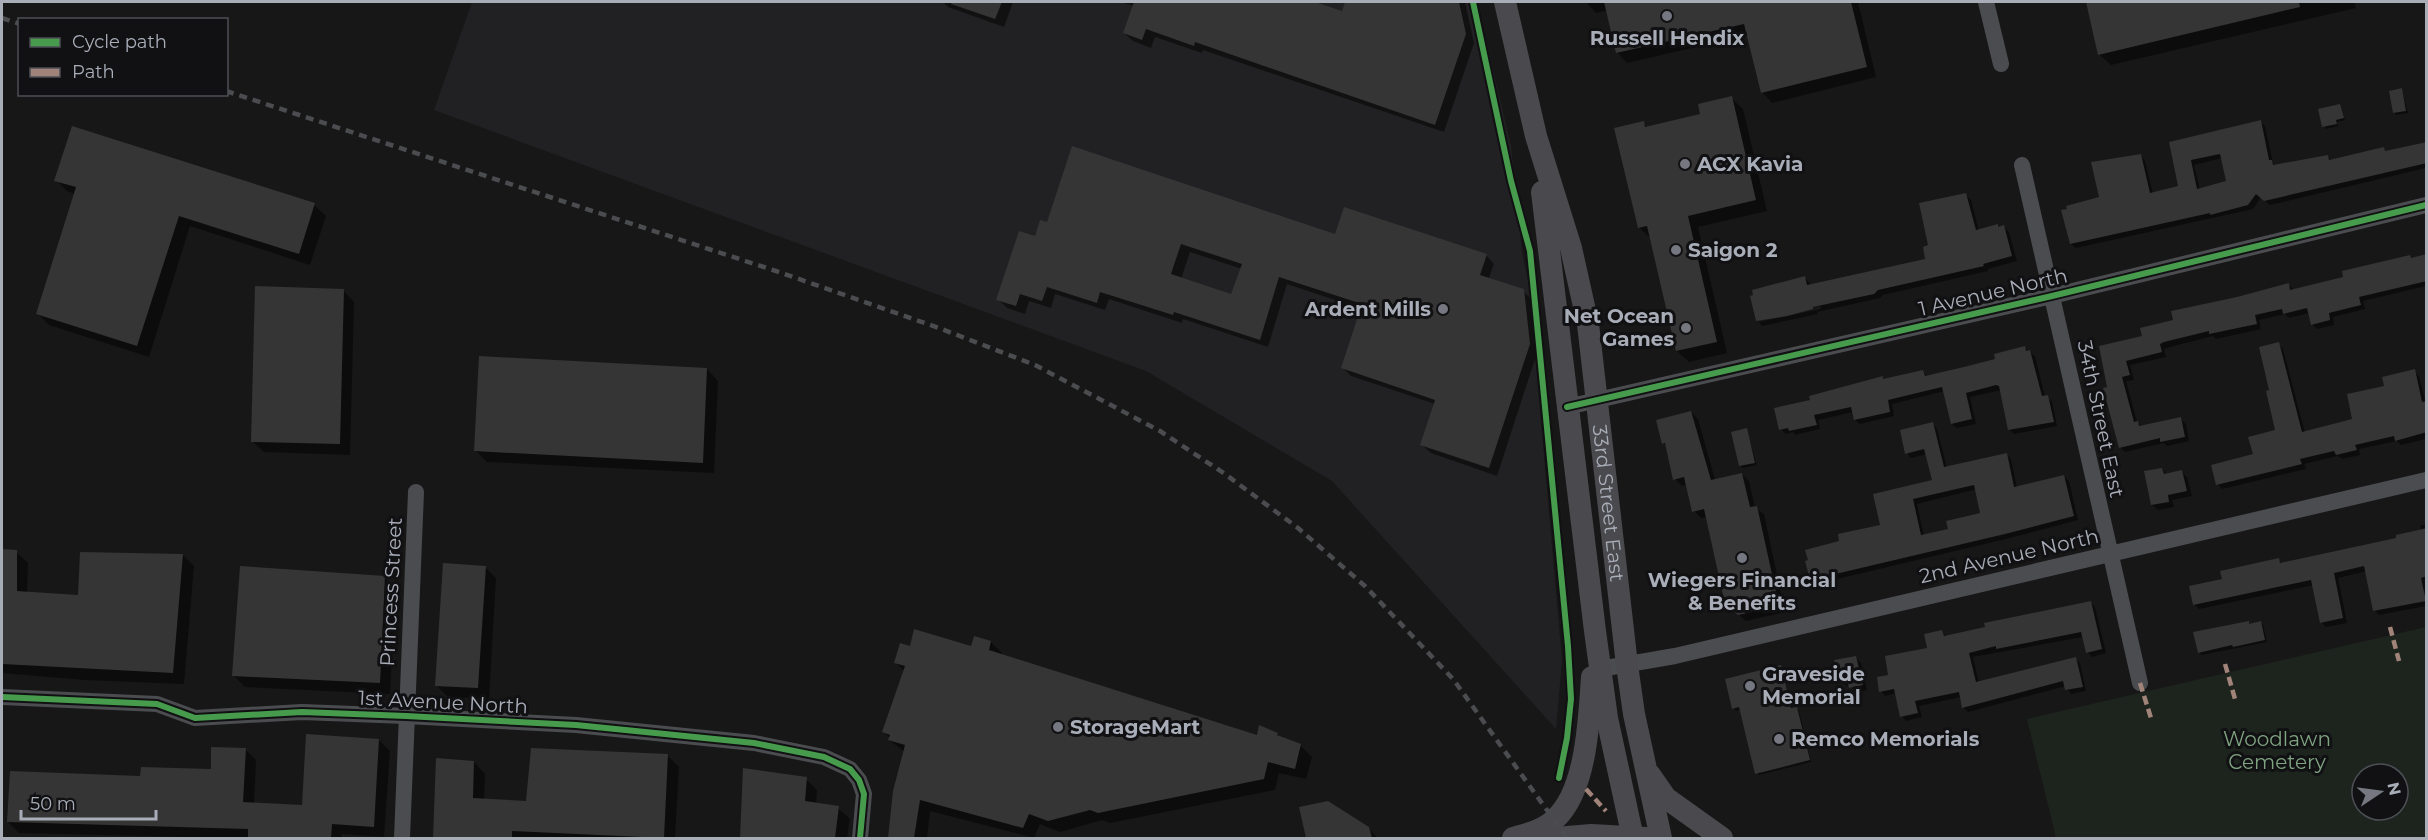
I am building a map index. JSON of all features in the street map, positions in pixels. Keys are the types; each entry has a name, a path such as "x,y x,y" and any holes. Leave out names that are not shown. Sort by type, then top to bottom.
{"main road":[{"name":"33rd Street East","path":"1505,2 1536,136 1571,248 1588,324 1627,665 1645,768 1661,838"},
{"name":"33rd Street East","path":"1536,136 1566,407 1607,718 1638,838"},
{"path":"1513,838 1531,833 1555,820 1569,803 1576,785 1586,738 1595,631"},
{"path":"1645,768 1666,798 1722,838"},
{"path":"1556,838 1591,835 1638,838"}],"street":[{"path":"1986,2 2001,64"},
{"name":"34th Street East","path":"2022,165 2140,683"},
{"name":"1 Avenue North","path":"1566,407 2052,296 2427,205"},
{"name":"2nd Avenue North","path":"1600,669 1675,656 2427,480"},
{"name":"Princess Street","path":"402,838 416,492"},
{"name":"1st Avenue North","path":"2,697 157,704 195,718 302,712 406,716 576,725 754,743 838,762 850,769 859,780 864,794 860,838"}],"shaded area":[{"path":"472,2 1477,2 1511,146 1522,252 1529,285 1562,660 1556,729 1332,481 1146,371 434,110"}],"green space":[{"name":"Woodlawn Cemetery","path":"2426,627 2426,838 2056,838 2027,719"}],"building":[{"path":"952,2 1002,2 995,19 951,4"},
{"path":"1134,2 1315,2 1342,11 1345,2 1459,2 1466,34 1435,125 1195,42 1194,46 1146,29 1142,40 1123,33"},
{"path":"1604,2 1851,2 1867,67 1761,93 1744,24 1616,53"},
{"path":"2086,2 2299,2 2300,7 2098,55"},
{"path":"2402,88 2406,111 2393,113 2389,91"},
{"name":"ACX Kavia","path":"1732,96 1756,200 1688,216 1717,342 1676,351 1647,226 1638,228 1614,128 1644,121 1645,127 1700,114 1698,104"},
{"path":"2340,104 2344,118 2336,120 2337,124 2322,127 2318,109"},
{"path":"2261,120 2269,160 2272,160 2273,165 2328,155 2329,160 2384,147 2385,151 2427,142 2427,163 2264,201 2256,194 2248,205 2070,244 2061,210 2067,209 2066,206 2099,197 2091,162 2141,154 2150,193 2178,186 2169,142","holes":["2220,154 2226,181 2197,189 2191,160"]},
{"path":"72,126 315,203 299,254 179,216 137,346 36,314 76,187 54,181"},
{"name":"Ardent Mills","path":"1072,146 1335,234 1344,207 1487,254 1480,275 1524,289 1530,344 1489,468 1420,445 1435,400 1341,368 1362,304 1279,277 1260,340 1174,312 1173,315 1100,292 1097,303 1047,287 1042,301 1020,294 1016,306 996,300 1019,231 1035,236 1040,220 1047,222","holes":["1181,244 1242,264 1231,294 1171,274"]},
{"path":"1966,193 1976,230 1998,224 1998,227 2004,225 2012,256 1983,264 1984,266 1878,290 1874,294 1813,307 1813,309 1787,316 1756,321 1750,296 1753,295 1752,290 1805,276 1807,285 1925,259 1923,247 1928,245 1919,203"},
{"path":"2427,254 2427,281 2359,297 2361,305 2329,313 2330,320 2311,325 2307,308 2283,314 2282,309 2255,315 2257,324 2209,334 2209,331 2164,342 2160,344 2162,352 2126,361 2130,375 2122,377 2134,422 2138,421 2139,426 2181,417 2185,437 2160,442 2160,438 2119,448 2103,388 2107,387 2099,346 2142,336 2140,328 2173,320 2171,311 2289,283 2290,290 2343,277 2342,271 2410,255 2411,258"},
{"path":"255,286 344,289 340,444 251,442"},
{"path":"2279,342 2302,432 2352,419 2347,394 2384,386 2382,377 2415,369 2422,402 2427,401 2427,432 2395,441 2394,436 2355,445 2357,450 2336,455 2334,451 2300,459 2302,464 2216,485 2211,465 2253,454 2248,437 2275,430 2259,347"},
{"path":"2025,346 2026,351 2030,350 2042,396 2048,395 2054,422 2008,430 1999,386 1996,385 1966,393 1972,419 1951,424 1942,387 1888,400 1890,412 1854,420 1851,407 1814,415 1817,425 1789,431 1788,428 1779,430 1774,408 1810,400 1809,396 1883,376 1883,379 1923,370 1925,376 1964,367 1995,359 1994,354"},
{"path":"479,356 707,368 703,463 474,451"},
{"path":"1691,411 1711,480 1742,473 1750,507 1757,506 1779,606 1738,615 1725,604 1704,509 1692,512 1684,477 1673,480 1665,443 1662,444 1656,420"},
{"path":"1933,422 1944,467 2007,453 2014,487 2064,475 2074,516 1810,580 1805,561 1808,560 1805,550 1839,541 1838,534 1880,525 1873,494 1932,480 1924,449 1905,454 1900,430","holes":["1974,485 1980,513 1946,521 1948,529 1921,535 1913,499"]},
{"path":"1747,428 1755,463 1739,466 1731,432"},
{"path":"2162,468 2164,474 2182,470 2187,491 2168,495 2169,502 2151,505 2144,471"},
{"path":"2427,528 2427,576 2421,578 2426,601 2373,611 2364,566 2334,573 2343,618 2320,623 2311,580 2193,605 2189,586 2222,579 2220,571 2279,558 2280,563 2396,538 2396,535"},
{"path":"2,549 17,550 17,591 78,595 80,552 183,554 173,673 2,664"},
{"path":"443,563 486,566 478,688 435,686"},
{"path":"240,566 385,576 380,683 232,676"},
{"path":"2091,601 2102,649 2086,653 2081,632 1996,649 1996,646 1969,653 1976,682 2076,657 2083,687 2065,690 2063,681 1962,708 1959,692 1915,701 1918,713 1900,717 1894,689 1879,692 1877,677 1888,675 1885,656 1927,648 1924,634 1942,630 1944,636 1985,627 1984,623"},
{"path":"2249,621 2249,624 2261,621 2265,640 2198,653 2193,632"},
{"name":"StorageMart","path":"914,629 971,646 974,636 991,641 989,650 1257,735 1259,725 1301,744 1295,769 1268,762 1264,779 1098,813 1090,810 1048,821 1029,814 1023,828 920,800 914,838 888,838 893,791 905,745 888,740 890,735 882,732 905,666 894,663 900,643 910,646"},
{"path":"1856,656 1863,685 1849,688 1847,679 1839,681 1834,660"},
{"path":"1781,665 1791,708 1797,707 1810,760 1755,774 1739,707 1732,709 1725,679"},
{"path":"306,734 379,739 374,827 332,824 331,838 248,838 248,829 7,822 10,771 140,776 141,767 211,769 211,747 246,748 243,802 302,805"},
{"path":"531,748 668,754 664,838 512,831 512,838 433,838 436,758 474,761 473,798 526,801"},
{"path":"743,768 807,777 805,801 839,806 835,838 740,838"},
{"path":"1328,801 1369,827 1372,838 1306,838 1299,807"}],"railway":[{"path":"2,18 18,23"},
{"path":"228,92 776,271 939,328 1035,365 1160,431 1225,474 1298,528 1365,586 1453,679 1567,838"}],"marked path":[{"path":"2390,627 2399,661"},
{"path":"2225,664 2235,699"},
{"path":"2140,683 2151,718"},
{"path":"1586,789 1606,811"}],"cycle path":[{"path":"1473,2 1511,181 1530,251 1568,646 1571,699 1567,738 1559,778"},
{"path":"1567,407 2052,296 2426,205"},
{"path":"2,697 157,704 195,718 302,712 406,716 576,725 754,743 824,757 850,769 859,780 864,794 860,838"}],"place":[{"name":"Russell Hendix","path":"1667,16"},
{"name":"ACX Kavia","path":"1685,164"},
{"name":"Saigon 2","path":"1676,250"},
{"name":"Ardent Mills","path":"1443,309"},
{"name":"Net Ocean Games","path":"1686,328"},
{"name":"Wiegers Financial & Benefits","path":"1742,558"},
{"name":"Graveside Memorial","path":"1750,686"},
{"name":"StorageMart","path":"1058,727"},
{"name":"Remco Memorials","path":"1779,739"}]}
